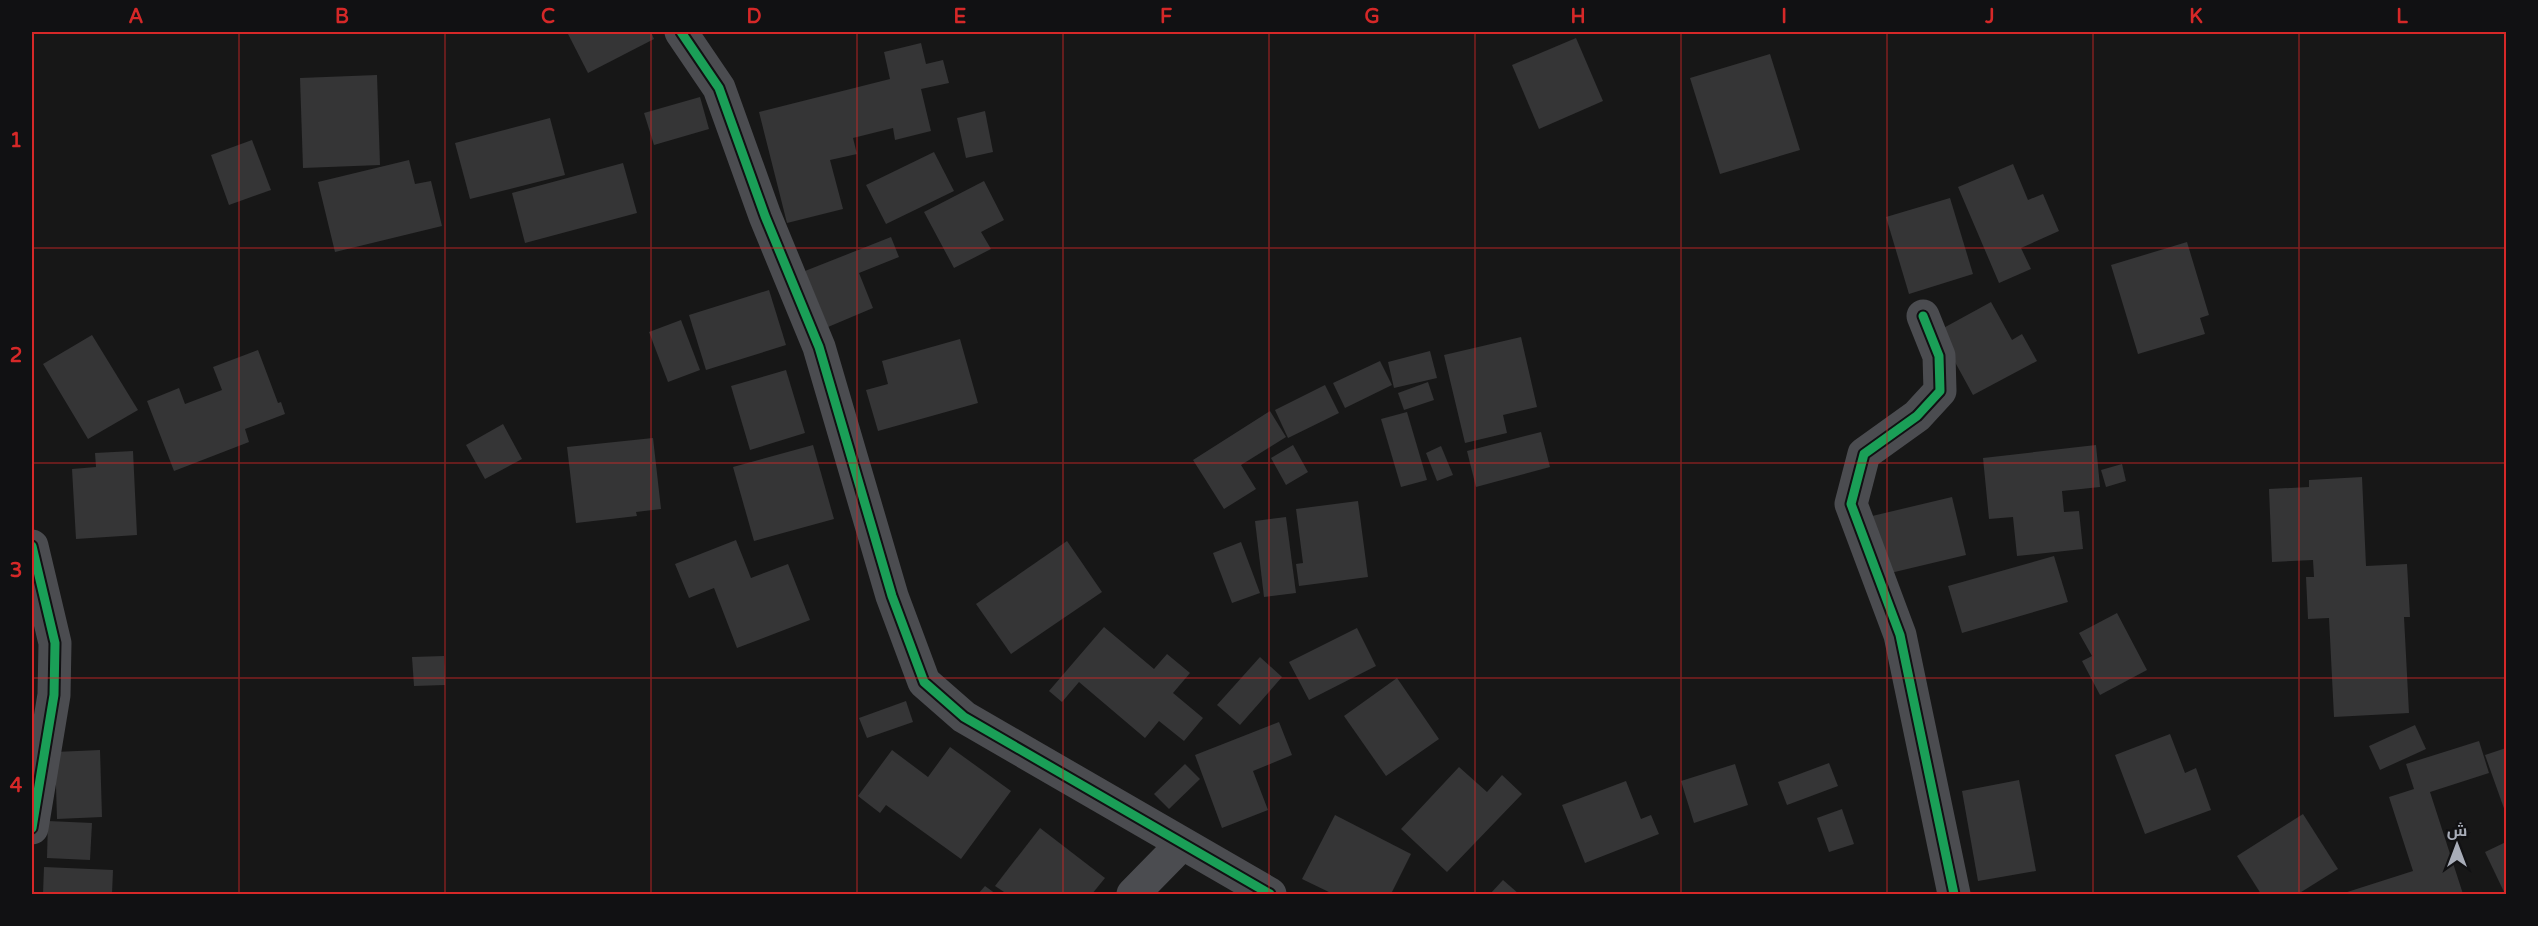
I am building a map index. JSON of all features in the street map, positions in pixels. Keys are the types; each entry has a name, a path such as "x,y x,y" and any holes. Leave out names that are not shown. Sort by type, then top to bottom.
{"street":[{"path":"681,32 719,88 765,216 819,346 892,596 924,682 964,717 1270,894"},
{"path":"1923,316 1939,356 1940,391 1917,416 1864,454 1851,504 1900,634 1954,894"},
{"path":"32,546 55,643 54,695 32,828"},
{"path":"1133,894 1182,844"}],"building":[{"path":"567,32 651,32 654,39 588,73"},
{"path":"1576,38 1603,101 1539,129 1512,65"},
{"path":"921,43 926,64 943,60 949,83 921,89 931,131 895,140 893,128 853,138 857,154 830,160 843,209 787,223 759,112 890,79 884,52"},
{"path":"1770,54 1800,150 1720,174 1690,78"},
{"path":"377,75 380,165 303,168 300,78"},
{"path":"700,97 709,129 654,145 644,113"},
{"path":"985,111 993,152 966,158 957,118"},
{"path":"550,118 565,175 470,199 455,143"},
{"path":"252,140 271,190 229,205 211,155"},
{"path":"934,152 954,191 886,224 866,185"},
{"path":"409,160 415,184 431,181 442,226 335,252 318,182"},
{"path":"623,163 637,213 525,243 512,193"},
{"path":"2013,164 2028,200 2043,194 2059,231 2021,248 2031,269 1999,283 1958,187"},
{"path":"984,181 1004,220 981,232 991,249 954,268 924,212"},
{"path":"1950,198 1973,274 1909,294 1886,217"},
{"path":"891,237 899,257 859,273 873,308 828,327 805,271"},
{"path":"2187,242 2209,315 2200,318 2205,334 2138,354 2111,265"},
{"path":"769,290 786,345 706,370 689,315"},
{"path":"1991,302 2012,340 2022,334 2037,361 1973,395 1938,331"},
{"path":"681,320 700,370 668,382 649,332"},
{"path":"92,335 138,410 88,439 43,364"},
{"path":"1521,337 1537,407 1503,415 1507,433 1465,443 1444,355"},
{"path":"960,339 978,403 878,431 866,390 888,384 882,361"},
{"path":"258,350 278,403 281,402 285,414 245,429 249,442 174,471 147,401 179,388 185,404 222,390 213,367"},
{"path":"1430,351 1437,378 1394,388 1388,362"},
{"path":"1380,361 1392,385 1345,408 1333,383"},
{"path":"786,370 805,433 750,450 731,386"},
{"path":"1428,382 1434,400 1404,410 1398,393"},
{"path":"1325,385 1339,413 1288,438 1275,410"},
{"path":"1270,411 1286,437 1241,465 1256,489 1224,509 1193,460"},
{"path":"1407,412 1427,480 1401,487 1381,419"},
{"path":"503,424 522,459 485,479 466,445"},
{"path":"1541,432 1550,467 1476,487 1467,451"},
{"path":"653,438 661,509 636,512 637,516 576,523 567,447"},
{"path":"813,445 834,519 754,541 733,467"},
{"path":"1293,445 1308,472 1286,485 1271,458"},
{"path":"2096,445 2100,487 2062,491 2064,512 2079,511 2083,549 2017,556 2013,517 1989,519 1983,458"},
{"path":"1441,446 1453,475 1437,481 1426,453"},
{"path":"133,451 137,535 76,539 72,469 96,467 95,453"},
{"path":"2122,464 2126,481 2106,487 2101,470"},
{"path":"2362,477 2366,566 2407,564 2410,617 2404,617 2409,713 2334,717 2329,618 2308,619 2306,577 2314,577 2313,560 2272,562 2269,489 2309,487 2309,480"},
{"path":"1952,497 1966,555 1882,575 1868,517"},
{"path":"1358,501 1368,577 1299,586 1296,564 1303,563 1296,509"},
{"path":"1286,517 1296,593 1264,597 1255,521"},
{"path":"736,540 751,578 788,564 810,620 737,648 714,588 689,598 675,564"},
{"path":"1067,541 1102,592 1011,654 976,604"},
{"path":"1241,542 1260,593 1232,603 1213,553"},
{"path":"2054,556 2068,602 1962,633 1948,586"},
{"path":"2117,613 2147,670 2100,695 2082,661 2092,656 2079,633"},
{"path":"1104,627 1154,669 1167,654 1190,673 1173,693 1203,718 1184,741 1159,721 1145,738 1079,682 1062,702 1049,691"},
{"path":"1357,628 1376,666 1309,700 1289,662"},
{"path":"444,656 445,685 414,686 412,657"},
{"path":"1260,657 1282,677 1240,725 1217,705"},
{"path":"1397,678 1439,739 1386,776 1344,716"},
{"path":"906,701 913,722 867,738 859,718"},
{"path":"1279,722 1292,755 1253,771 1268,810 1222,828 1195,755"},
{"path":"2415,725 2426,749 2380,770 2369,746"},
{"path":"2170,734 2185,773 2196,768 2211,810 2145,834 2115,755"},
{"path":"2479,741 2489,773 2430,792 2463,894 2341,894 2413,871 2389,797 2414,789 2406,764"},
{"path":"950,747 1011,791 961,859 886,805 880,813 858,796 892,750 928,777"},
{"path":"2506,748 2506,814 2485,755"},
{"path":"100,750 102,817 57,819 55,752"},
{"path":"1829,763 1838,786 1787,805 1778,782"},
{"path":"1185,764 1200,779 1169,809 1154,794"},
{"path":"1735,764 1748,805 1694,823 1681,781"},
{"path":"1459,767 1487,792 1502,775 1522,794 1447,872 1401,829"},
{"path":"2019,780 2036,871 1978,881 1962,791"},
{"path":"1626,781 1641,819 1651,815 1659,834 1585,863 1562,805"},
{"path":"1842,809 1854,844 1829,852 1817,818"},
{"path":"2303,814 2338,869 2298,894 2261,894 2237,856"},
{"path":"1335,815 1411,854 1391,894 1333,894 1302,879"},
{"path":"48,821 92,823 90,860 47,858"},
{"path":"1040,828 1105,878 1092,894 1007,894 995,886"},
{"path":"2506,842 2506,894 2505,894 2485,852"},
{"path":"44,867 113,870 112,894 43,894"},
{"path":"1503,880 1519,894 1490,894"},
{"path":"985,886 996,894 978,894"}],"cycle path":[{"path":"681,32 719,88 765,216 819,347 892,596 924,682 964,717 1270,894"},
{"path":"1923,316 1939,356 1940,391 1917,416 1864,454 1851,504 1900,635 1954,894"},
{"path":"32,546 55,643 54,695 32,828"}]}
